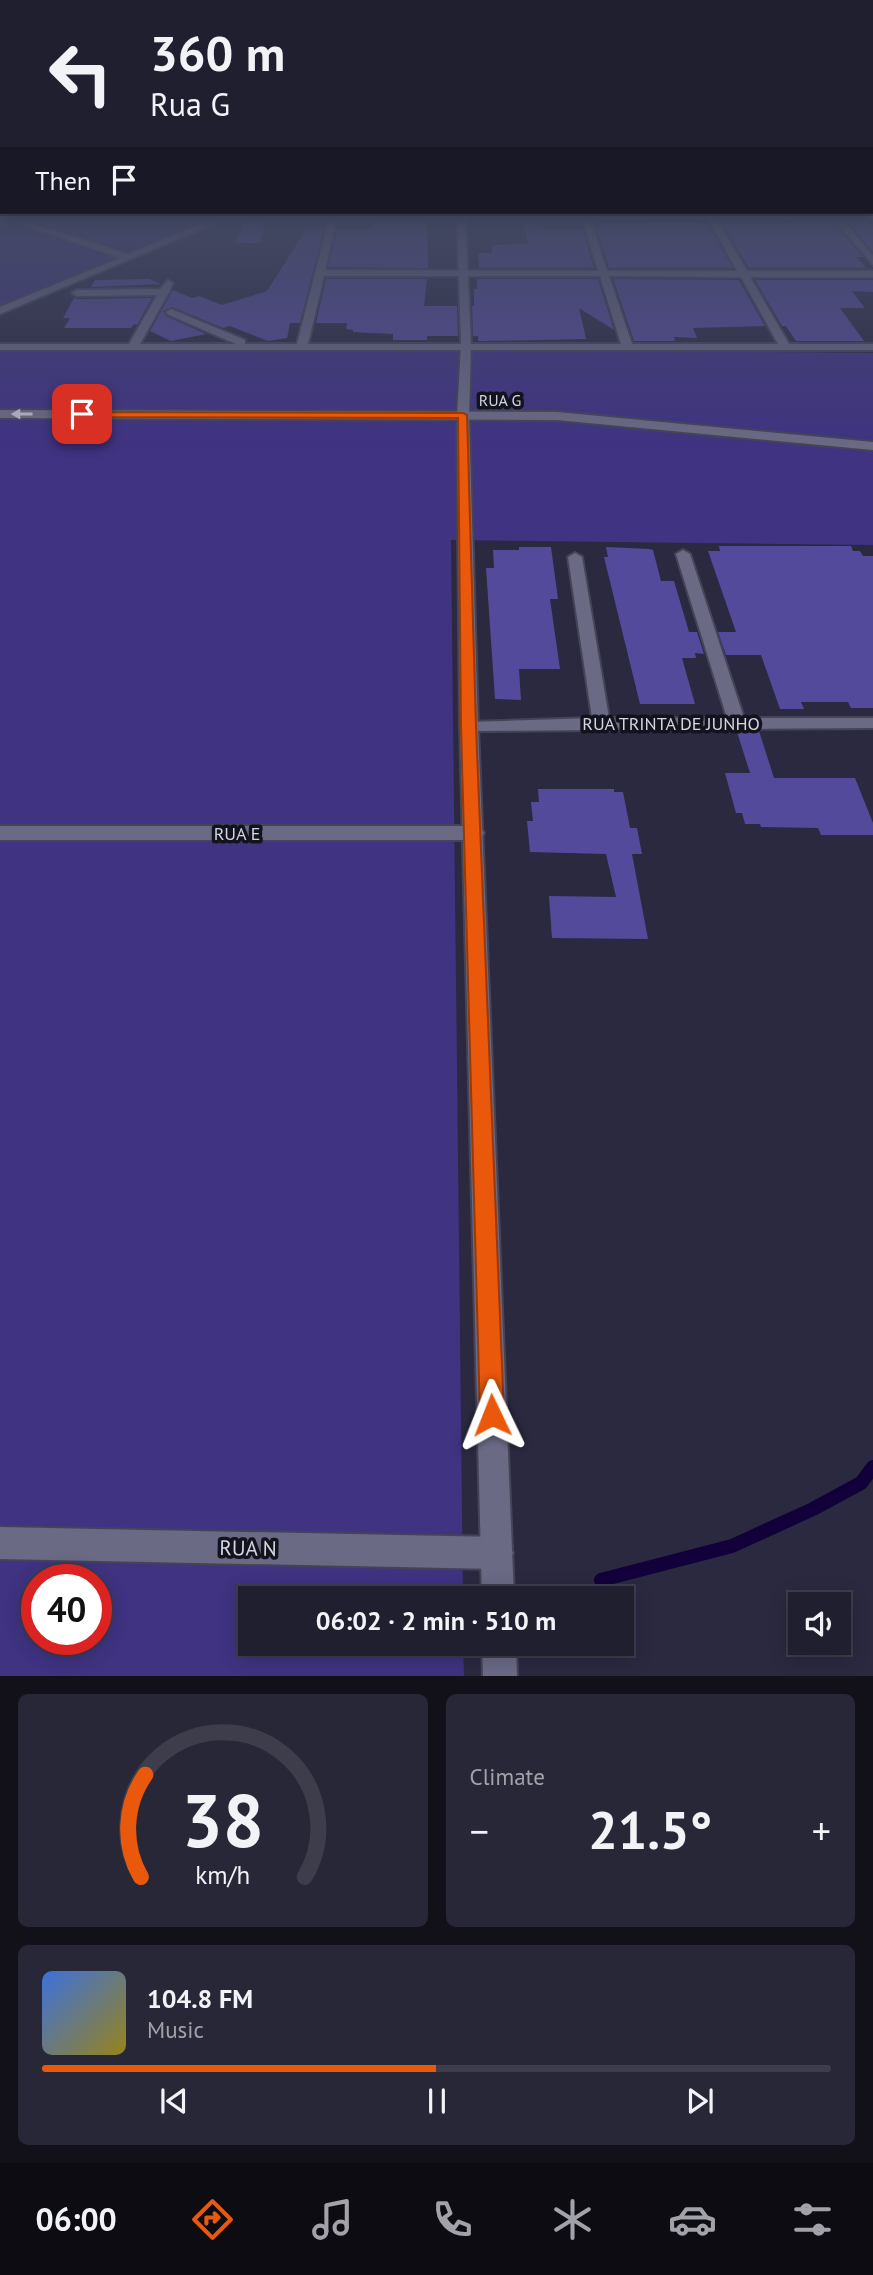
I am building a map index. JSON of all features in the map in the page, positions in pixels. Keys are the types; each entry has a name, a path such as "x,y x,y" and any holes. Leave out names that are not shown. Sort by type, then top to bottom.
{"street":[{"path":"0,311 47,291"},
{"path":"77,293 104,291"},
{"path":"134,347 164,291"},
{"path":"303,345 316,291"},
{"path":"464,291 466,345 463,420 469,727 498,1586"},
{"path":"609,291 627,346"},
{"path":"754,291 785,346"},
{"path":"171,312 253,345"},
{"path":"0,347 873,346"},
{"name":"RUA G","path":"0,414 463,420 647,433 783,450 873,457"},
{"name":"RUA G","path":"0,426 463,420 557,416 873,446"},
{"path":"683,554 737,722"},
{"path":"575,557 601,723"},
{"name":"RUA TRINTA DE JUNHO","path":"469,727 601,723 873,723"},
{"name":"RUA E","path":"0,833 474,833"},
{"name":"RUA N","path":"0,1544 497,1553"},
{"path":"499,1656 500,1676"}],"shaded area":[{"path":"0,291 40,291 0,308"},
{"path":"449,349 873,353 873,545 451,540 463,1586 238,1586 238,1656 463,1656 464,1676 0,1676 0,350"}],"building":[{"path":"172,291 192,298 199,296 222,305 266,291 308,291 300,323 290,323 287,338 268,341 230,326 223,328 172,307 163,311 166,316 206,334 171,341 150,331"},
{"path":"323,291 426,291 424,306 457,306 458,336 393,340 393,334 353,332 346,329 347,323 316,323"},
{"path":"474,291 602,291 614,330 579,308 586,339 478,341 478,336 473,336"},
{"path":"617,291 745,291 765,326 693,328 697,338 634,341"},
{"path":"762,291 852,291 865,308 840,308 864,341 796,341 786,326 782,326"},
{"path":"74,298 152,298 137,325 134,324 131,328 64,328 70,318 63,318"},
{"path":"719,546 851,546 853,551 860,551 863,556 873,556 873,708 851,708 848,702 801,702 804,709 780,709 761,655 726,655 718,632 736,632 708,551 720,551"},
{"path":"519,547 551,547 558,599 550,599 560,669 519,669 521,700 495,699 486,568 494,568 493,550 519,550"},
{"path":"606,547 653,550 661,581 674,581 689,632 697,632 704,654 695,653 696,658 682,658 695,704 640,704 604,557 608,557"},
{"path":"759,731 774,778 855,778 873,823 873,835 821,835 818,828 761,827 760,824 745,824 742,813 736,813 725,773 750,773 737,732"},
{"path":"538,789 614,789 614,792 623,792 630,828 637,828 642,854 632,854 648,939 552,938 549,896 616,897 606,854 530,852 527,821 533,821 531,802 539,802"}],"waterway":[{"path":"601,1580 732,1546 813,1509 861,1483 873,1467"}],"route":[{"path":"82,414 463,415 469,727 492,1415"}]}
